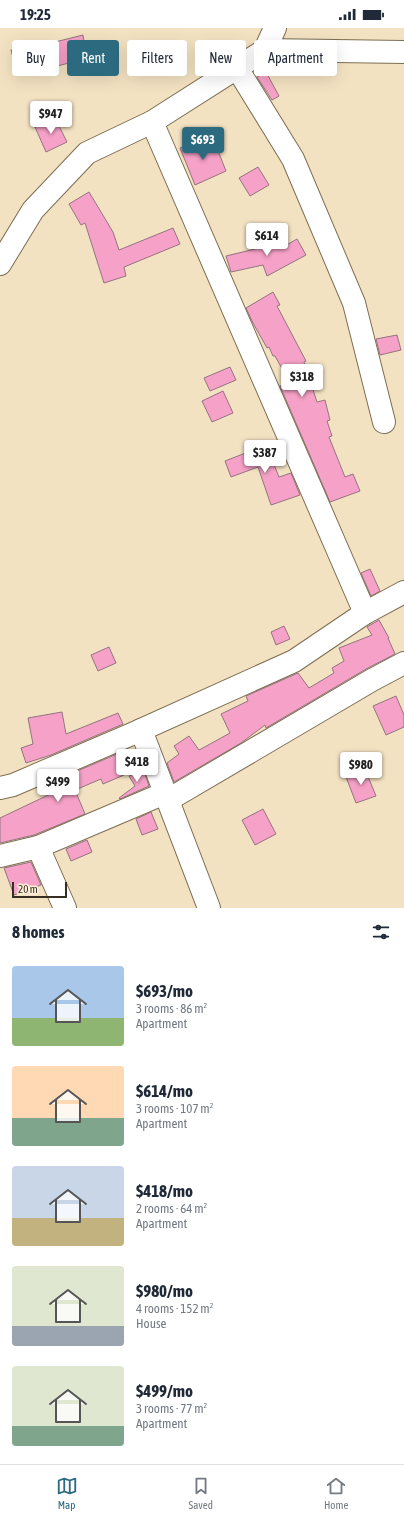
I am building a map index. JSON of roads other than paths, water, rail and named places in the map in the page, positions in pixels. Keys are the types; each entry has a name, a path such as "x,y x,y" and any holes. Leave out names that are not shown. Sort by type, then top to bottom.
{"street":[{"path":"270,40 275,28"},
{"path":"337,51 404,52"},
{"path":"0,264 33,210 87,153 152,122 224,76"},
{"path":"242,76 293,158 354,303 384,422"},
{"path":"152,122 365,613"},
{"path":"0,788 14,785 294,661 365,613 404,592"},
{"path":"0,856 38,847 167,796 404,663"},
{"path":"141,730 209,908"},
{"path":"38,847 66,908"}]}
